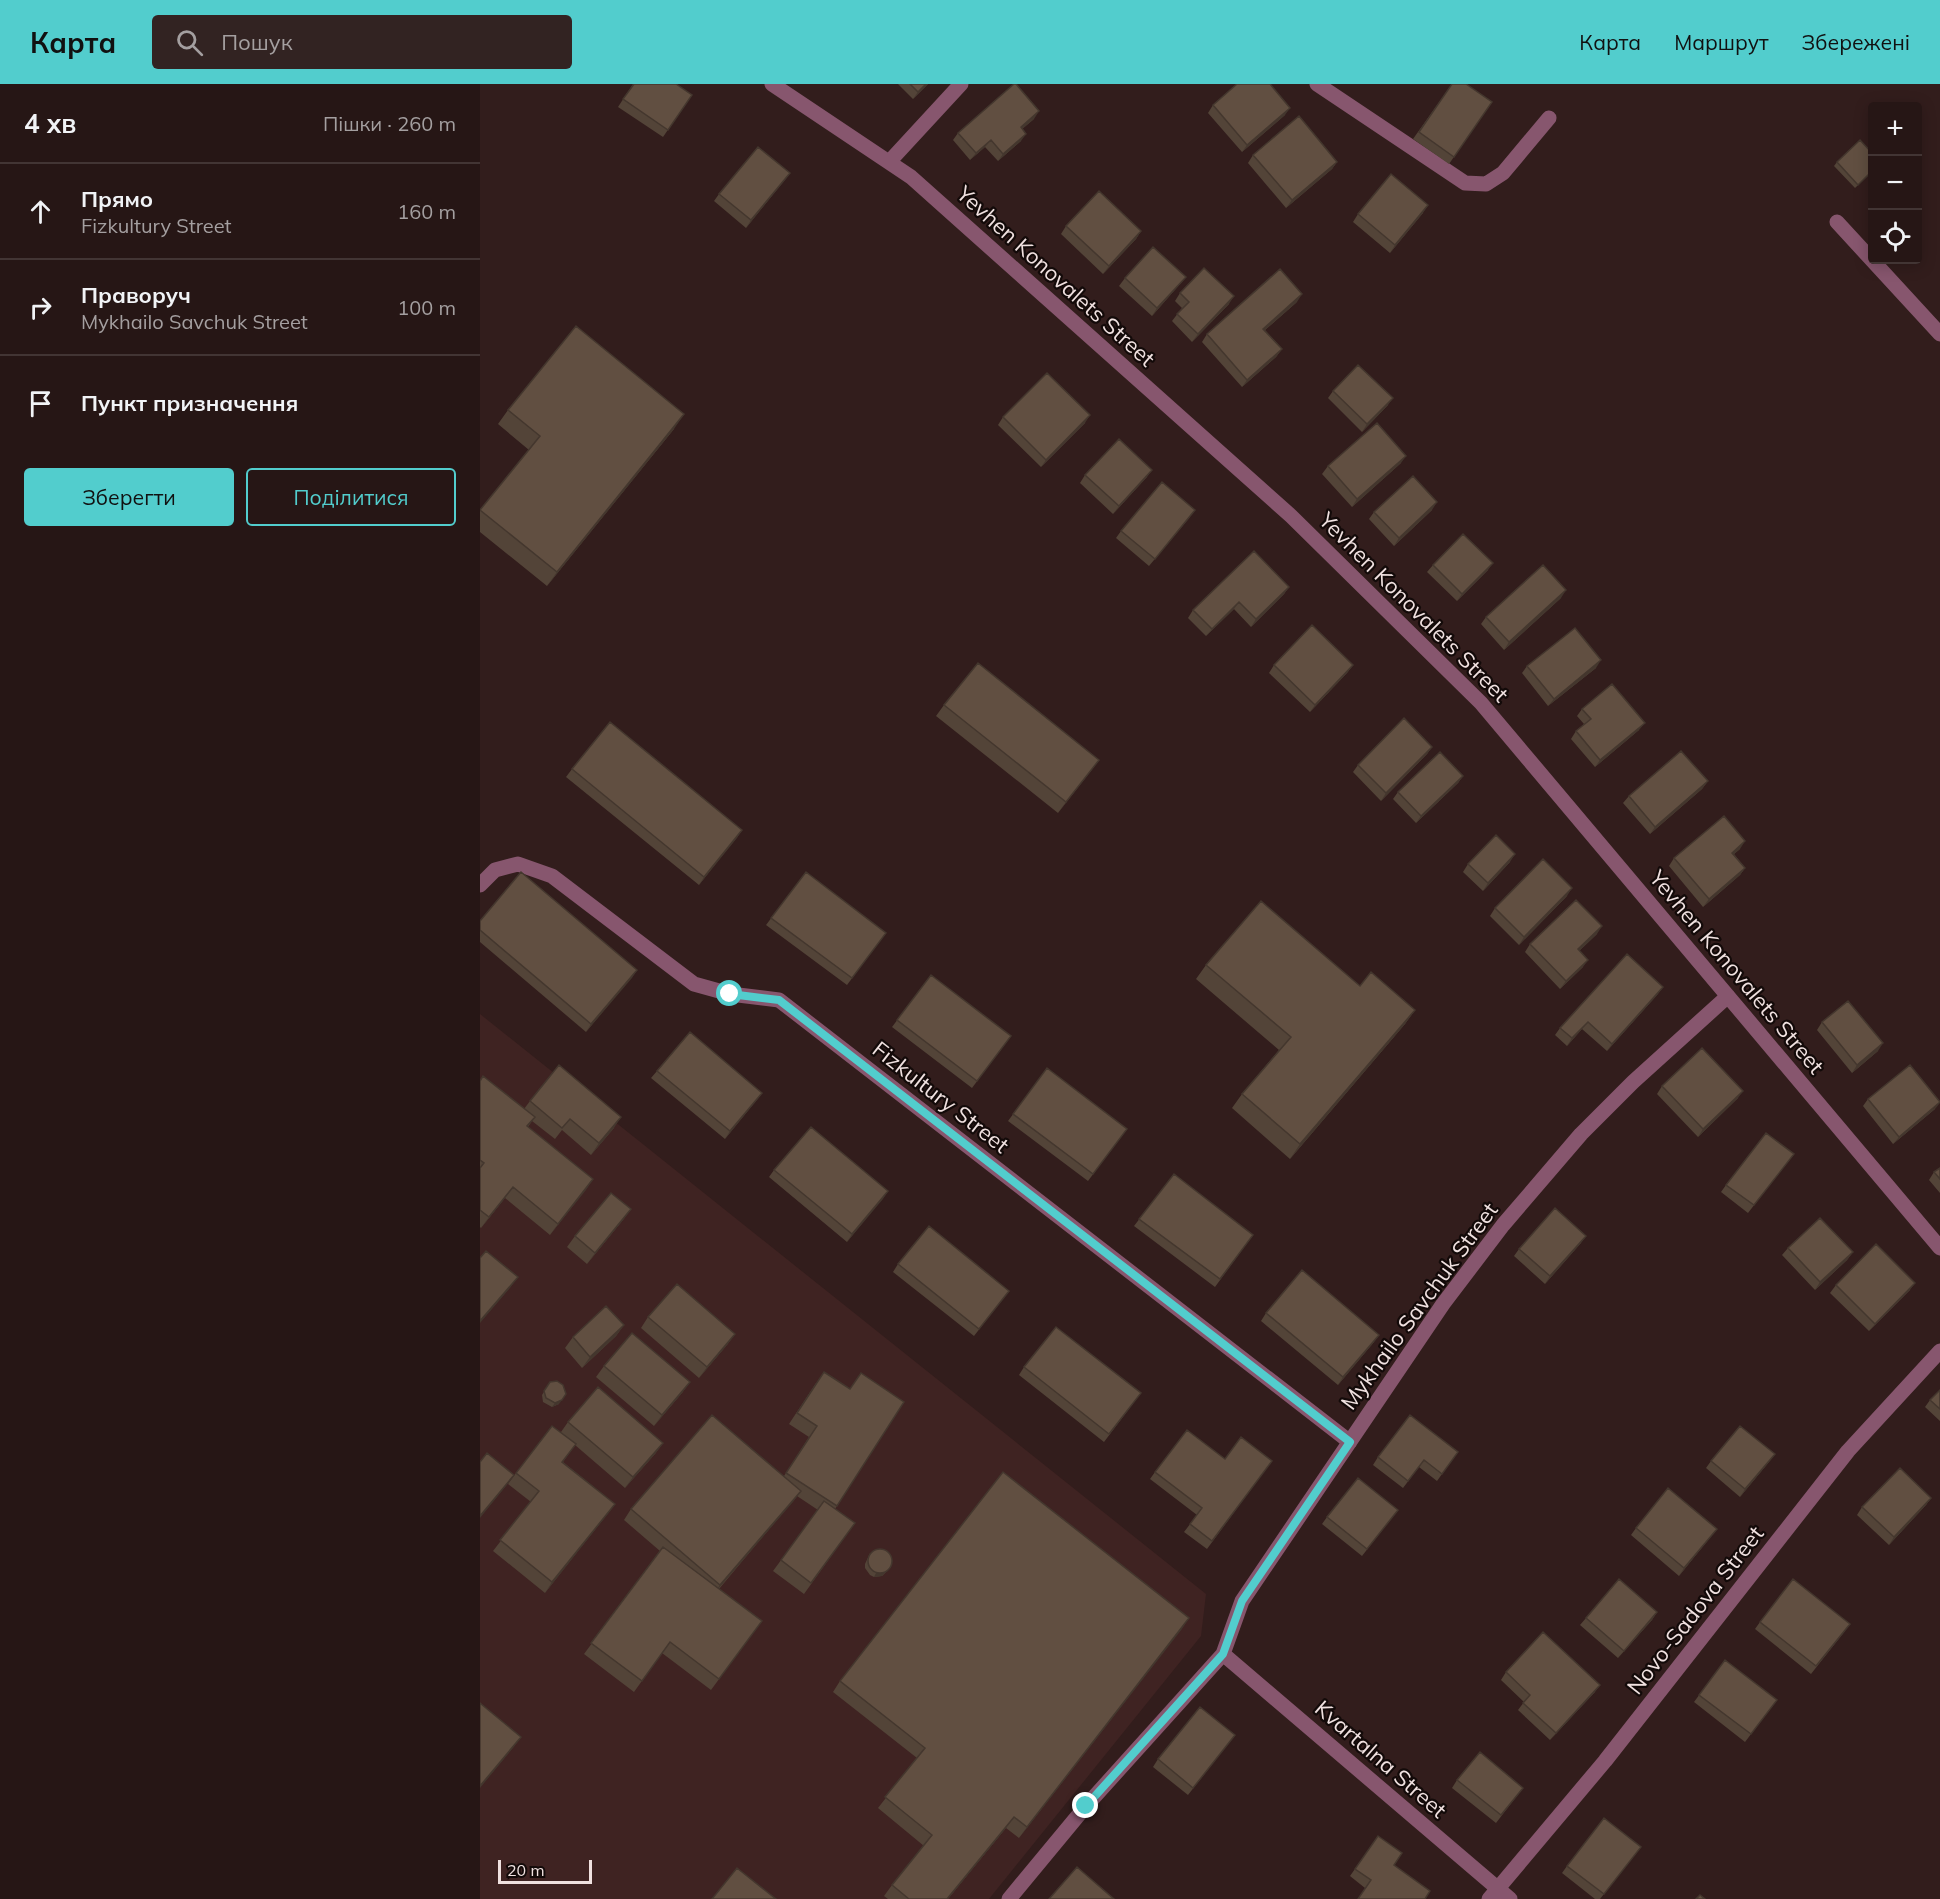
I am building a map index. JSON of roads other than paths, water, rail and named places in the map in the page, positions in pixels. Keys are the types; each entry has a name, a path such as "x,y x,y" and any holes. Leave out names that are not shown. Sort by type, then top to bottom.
{"street":[{"name":"Yevhen Konovalets Street","path":"772,84 911,177 1291,516 1481,703 1940,1248"},
{"path":"889,162 961,84"},
{"path":"1317,84 1466,183 1485,184 1503,173 1548,118"},
{"path":"1838,222 1940,334"},
{"name":"Fizkultury Street","path":"480,885 495,870 518,864 552,876 694,984 730,994 779,1000 1350,1442"},
{"name":"Mykhailo Savchuk Street","path":"1009,1899 1086,1806 1223,1654 1242,1601 1443,1304 1503,1225 1581,1134 1633,1082 1728,996"},
{"name":"Novo-Sadova Street","path":"1493,1894 1605,1761 1848,1451 1940,1351"},
{"name":"Kvartalna Street","path":"1223,1654 1493,1894 1510,1899"}]}
